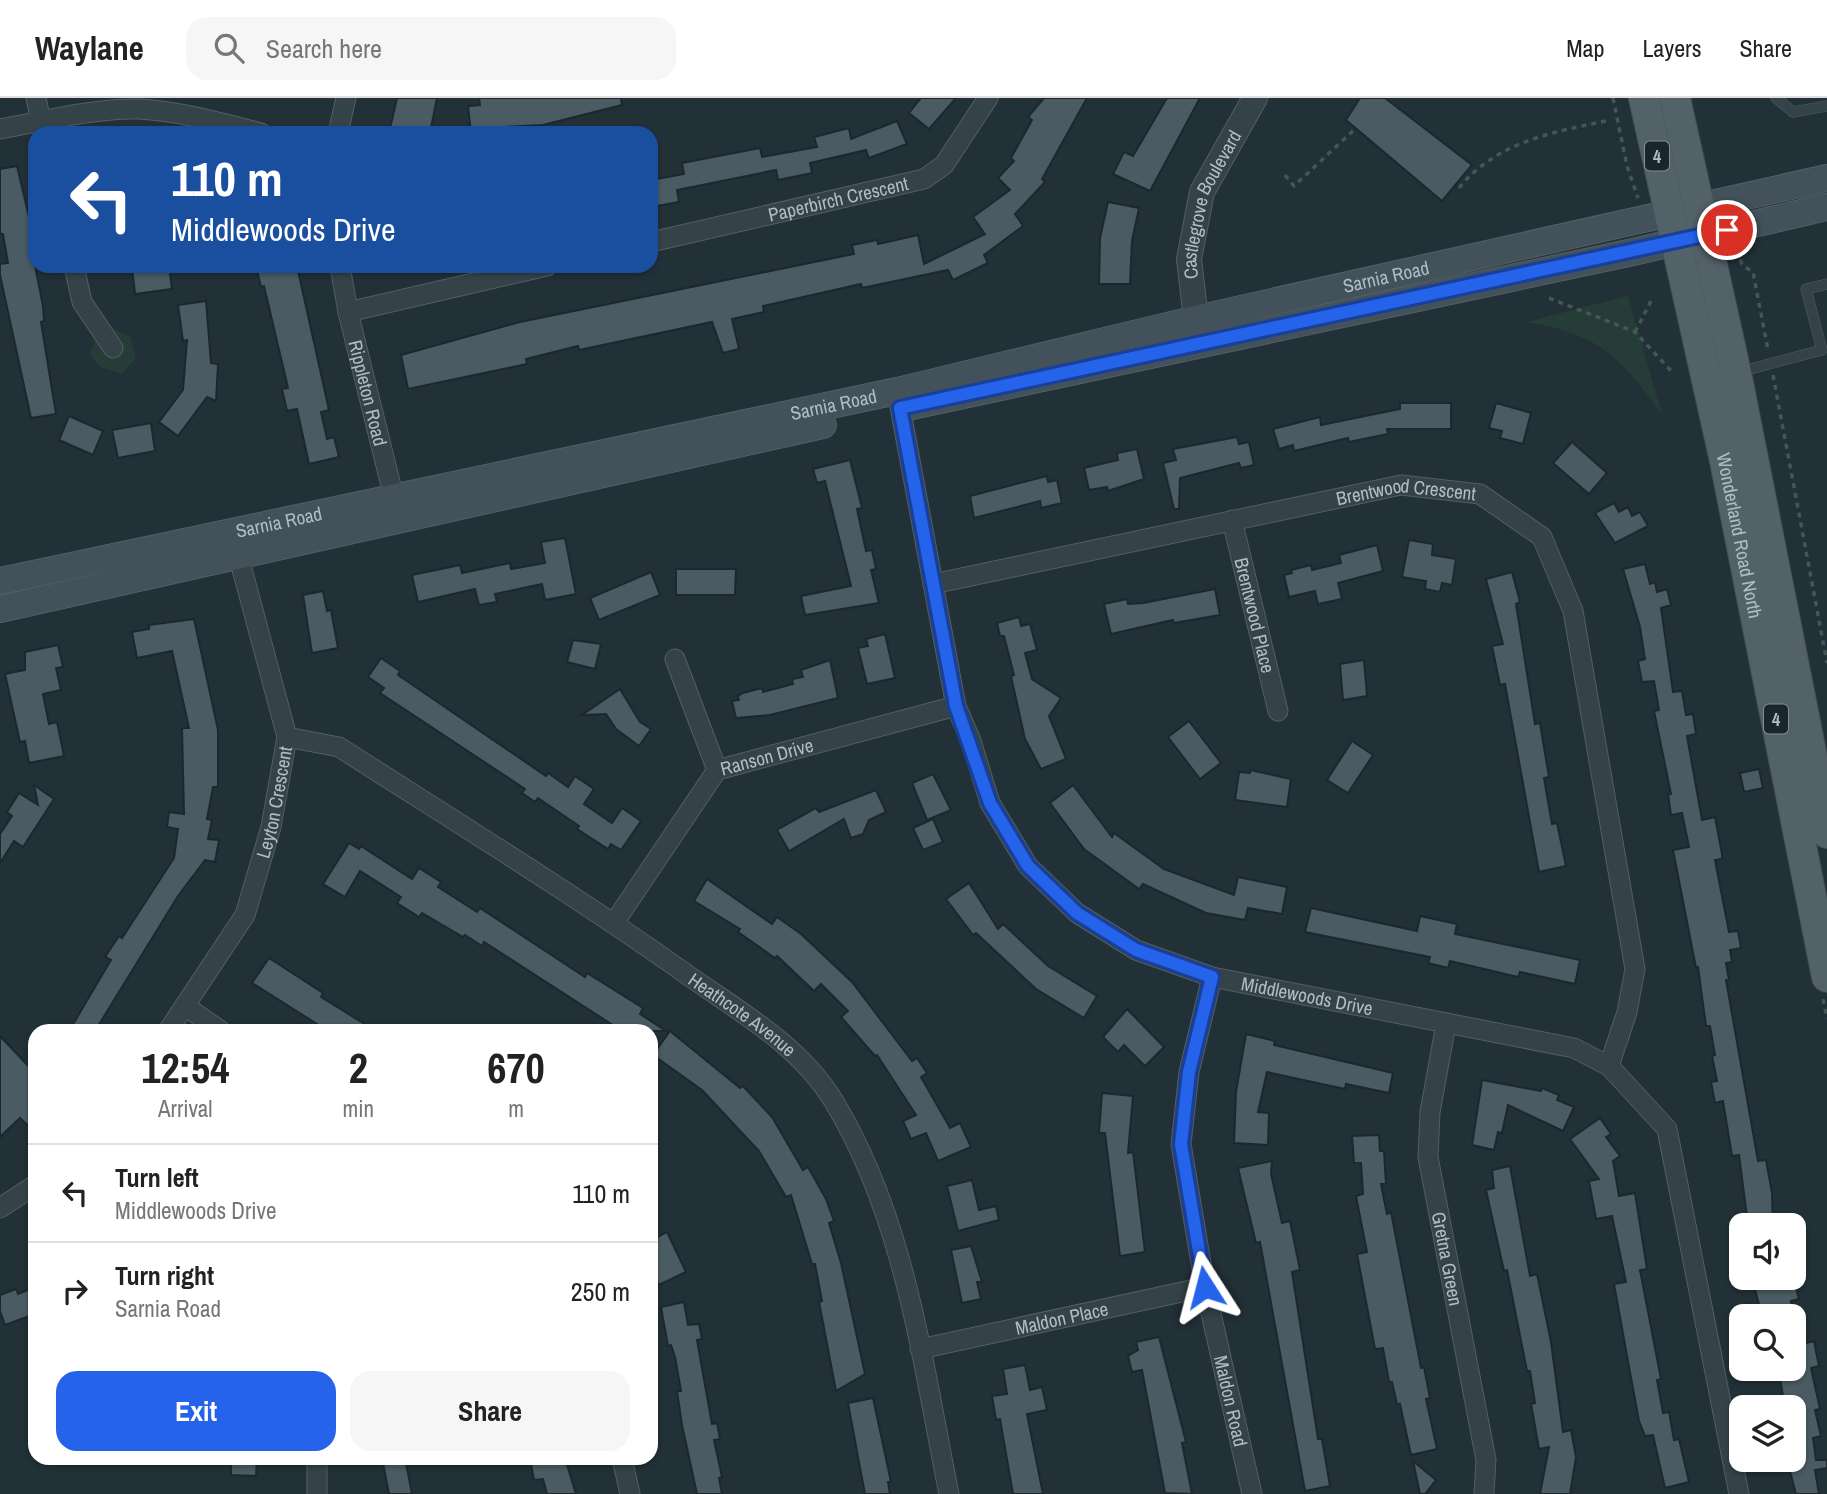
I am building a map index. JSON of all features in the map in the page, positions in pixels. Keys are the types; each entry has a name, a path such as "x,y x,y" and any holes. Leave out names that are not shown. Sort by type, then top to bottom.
{"main road":[{"name":"Wonderland Road North","path":"1644,98 1725,461 1827,977"},
{"name":"Wonderland Road North","path":"1676,98 1713,227 1735,373 1827,833"},
{"name":"Sarnia Road","path":"0,609 236,544 396,508 898,400 1676,242 1827,178"},
{"name":"Sarnia Road","path":"898,400 1196,318 1671,213 1713,227 1827,207"},
{"name":"Sarnia Road","path":"0,581 236,544"}],"street":[{"path":"36,98 42,126"},
{"path":"340,126 346,98"},
{"name":"Paperbirch Crescent","path":"658,240 924,179 944,165 988,98"},
{"name":"Castlegrove Boulevard","path":"1196,318 1189,260 1202,192 1255,98"},
{"path":"45,126 85,113 139,109 233,126"},
{"path":"0,129 28,128"},
{"path":"76,273 82,302 113,348"},
{"name":"Rippleton Road","path":"341,273 348,312 396,508"},
{"path":"348,312 517,273"},
{"name":"Middlewoods Drive","path":"898,400 956,706 990,803 1028,866 1077,913 1136,950 1212,977 1574,1048 1609,1066 1667,1129 1739,1494"},
{"name":"Brentwood Crescent","path":"933,584 1401,485 1480,494 1542,537 1573,611 1635,969 1627,1012 1609,1066"},
{"name":"Brentwood Place","path":"1233,520 1278,712"},
{"name":"Leyton Crescent","path":"173,1024 245,915 271,827 287,737 236,544"},
{"path":"676,659 718,770"},
{"name":"Ranson Drive","path":"614,923 718,770 956,706"},
{"name":"Heathcote Avenue","path":"287,737 339,747 614,923 786,1045 832,1098 892,1227 949,1494"},
{"name":"Maldon Road","path":"1212,977 1189,1072 1181,1144 1205,1287 1252,1494"},
{"path":"186,1006 211,1024"},
{"name":"Gretna Green","path":"1446,1024 1430,1112 1428,1157 1486,1460 1484,1494"},
{"path":"0,1208 28,1190"},
{"name":"Maldon Place","path":"920,1349 1205,1287"},
{"path":"317,1465 317,1494"},
{"path":"624,1465 630,1494"}],"lane":[{"path":"1776,98 1793,112 1824,104"},
{"path":"1735,373 1822,350 1806,289 1827,284"}],"path":[{"path":"1613,98 1627,166"},
{"path":"1459,188 1475,168 1504,151 1561,130 1606,121"},
{"path":"1284,175 1294,186 1356,128"},
{"path":"1713,227 1742,265 1753,272 1827,663"},
{"path":"1549,298 1635,332 1674,374"},
{"path":"1635,332 1651,301"}],"green space":[{"path":"1628,296 1662,414 1633,377 1606,351 1573,334 1526,322"},
{"path":"116,330 130,337 136,358 122,374 100,367 90,355 96,335"}],"building":[{"path":"397,98 437,98 431,126 391,126"},
{"path":"479,98 621,98 622,105 543,125 470,126 468,106 480,105"},
{"path":"921,98 956,98 929,129 909,113"},
{"path":"1044,98 1087,98 1042,179 1045,182 1015,214 1023,226 984,255 988,263 953,280 948,270 862,288 861,284 763,306 764,312 732,319 739,349 723,353 712,322 579,350 578,346 526,359 527,364 408,389 401,355 520,322 854,254 852,245 877,240 878,244 918,235 924,264 985,234 973,217 1010,190 998,178 1014,161 1011,158 1032,120 1028,117"},
{"path":"1167,98 1200,98 1150,191 1113,174 1124,152 1133,156"},
{"path":"1360,98 1385,98 1472,165 1442,201 1346,120"},
{"path":"897,121 907,144 869,158 866,150 810,163 812,173 778,180 776,170 677,190 679,202 658,206 658,179 684,174 682,163 760,148 762,157 817,147 814,137 849,128 851,139"},
{"path":"17,166 28,212 28,273 36,273 43,306 44,321 41,322 56,414 31,418 0,275 0,264 8,263 3,234 0,234 0,169"},
{"path":"1108,202 1139,208 1132,241 1130,284 1099,284 1100,238"},
{"path":"133,273 170,273 172,289 135,294"},
{"path":"258,273 299,273 329,410 321,412 327,439 334,437 339,457 309,464 297,409 287,411 282,389 288,388 264,286 261,287"},
{"path":"206,301 211,363 218,364 216,401 207,397 178,436 159,422 183,390 187,340 183,341 178,305"},
{"path":"1400,403 1451,403 1451,429 1387,429 1388,434 1349,442 1348,438 1294,451 1293,445 1279,449 1273,429 1320,417 1321,425 1400,409"},
{"path":"1496,403 1531,413 1523,444 1500,438 1502,431 1489,428"},
{"path":"69,416 103,431 93,455 59,440"},
{"path":"151,423 155,451 118,458 112,430"},
{"path":"1237,437 1239,444 1249,442 1254,465 1241,468 1239,463 1180,478 1179,509 1174,509 1163,463 1176,460 1173,449"},
{"path":"1572,442 1607,473 1589,494 1553,463"},
{"path":"1137,449 1144,479 1108,491 1107,487 1089,490 1084,468 1118,460 1117,453"},
{"path":"850,460 862,508 857,509 866,551 872,550 876,569 871,570 879,603 805,615 801,596 851,586 825,481 817,483 813,469"},
{"path":"1047,476 1048,482 1057,480 1062,503 1041,508 1040,501 974,518 970,496"},
{"path":"1614,503 1619,512 1628,507 1632,516 1640,512 1648,526 1615,543 1595,513"},
{"path":"565,538 576,594 545,600 542,584 495,594 497,602 479,605 475,589 418,602 412,575 460,565 462,573 510,563 511,569 545,563 541,542"},
{"path":"1409,540 1433,544 1432,555 1456,559 1452,585 1442,583 1440,592 1425,589 1426,581 1402,577"},
{"path":"1377,545 1383,571 1338,583 1342,599 1318,604 1315,591 1289,597 1284,575 1292,573 1291,570 1311,565 1312,570 1341,563 1339,555"},
{"path":"1645,564 1650,584 1655,582 1657,592 1667,589 1671,605 1661,608 1673,692 1682,691 1686,715 1693,714 1696,734 1687,736 1702,820 1715,817 1722,859 1715,860 1729,932 1738,931 1741,948 1730,950 1732,962 1726,963 1729,980 1726,980 1758,1161 1766,1160 1773,1213 1746,1213 1739,1155 1732,1156 1723,1101 1715,1103 1711,1082 1717,1081 1712,1056 1715,1055 1710,1026 1706,1026 1698,967 1696,968 1673,850 1689,847 1682,813 1671,815 1668,794 1671,794 1654,711 1659,710 1654,681 1642,682 1638,661 1645,659 1640,627 1623,569"},
{"path":"676,569 736,569 735,595 676,595"},
{"path":"651,572 660,595 599,620 590,598"},
{"path":"1512,572 1520,602 1516,604 1535,724 1540,723 1549,777 1544,778 1552,824 1557,823 1566,866 1539,872 1505,684 1500,685 1492,646 1503,644 1486,579"},
{"path":"1215,589 1220,615 1174,623 1173,620 1111,634 1104,604 1127,599 1128,604 1143,603"},
{"path":"323,591 327,611 331,610 338,648 312,653 303,595"},
{"path":"1019,617 1021,626 1030,624 1037,650 1025,653 1032,679 1061,698 1049,716 1066,759 1041,769 1025,739 1011,676 1014,675 1004,636 1000,636 997,623"},
{"path":"194,619 218,730 218,787 213,787 207,819 212,820 208,839 219,840 215,862 205,860 178,896 99,1024 73,1024 111,960 105,957 119,936 122,938 174,858 178,829 167,827 169,812 184,814 182,728 189,728 172,651 137,658 132,632 149,629 149,625"},
{"path":"885,634 895,678 867,684 858,648 868,646 866,639"},
{"path":"573,640 601,644 595,669 567,662"},
{"path":"58,645 63,667 56,668 61,690 43,694 49,724 57,722 64,756 29,763 25,741 20,742 5,674 25,670 25,652"},
{"path":"381,658 400,671 398,675 546,776 548,773 568,787 575,776 594,789 584,804 612,823 622,808 641,821 621,850 611,844 608,849 538,798 535,802 522,793 525,789 380,693 384,688 368,677"},
{"path":"830,660 838,698 770,715 736,718 732,701 739,700 738,696 762,688 763,692 793,684 792,679 803,677 801,670"},
{"path":"1364,660 1367,696 1343,700 1340,664"},
{"path":"620,689 640,722 651,729 639,746 616,729 606,714 582,715"},
{"path":"1189,721 1221,763 1200,779 1168,737"},
{"path":"1352,741 1373,755 1348,793 1327,780"},
{"path":"1759,769 1763,788 1744,792 1740,773"},
{"path":"1250,770 1291,779 1287,807 1235,800 1239,772 1250,773"},
{"path":"933,774 951,810 927,820 912,783"},
{"path":"34,785 54,799 23,847 14,841 0,863 0,834 12,816 7,812 19,793 38,805"},
{"path":"1073,785 1112,837 1114,833 1164,869 1234,895 1238,877 1287,887 1282,914 1248,908 1245,920 1206,913 1143,884 1139,889 1084,849 1050,803"},
{"path":"876,790 886,812 869,820 863,834 851,838 844,819 789,851 777,830 816,808 819,812"},
{"path":"933,819 943,842 923,850 913,828"},
{"path":"349,843 359,849 361,846 412,879 419,868 441,882 438,887 477,912 480,908 585,977 587,973 643,1008 640,1014 655,1024 611,1024 484,942 482,946 422,913 419,917 397,903 401,897 360,871 345,897 323,884"},
{"path":"707,879 772,924 777,917 801,934 852,982 912,1061 917,1058 927,1073 921,1077 950,1128 960,1123 971,1147 938,1161 926,1133 911,1139 903,1121 916,1115 877,1055 875,1056 841,1017 848,1011 821,984 814,991 777,956 775,958 738,932 740,929 694,901"},
{"path":"969,883 998,929 1003,924 1048,966 1097,996 1084,1018 1036,989 976,933 973,935 946,899"},
{"path":"1311,908 1417,931 1420,916 1457,924 1455,934 1580,960 1575,984 1520,972 1518,977 1450,961 1448,968 1428,963 1430,957 1305,932"},
{"path":"269,958 323,993 321,997 365,1024 317,1024 252,983"},
{"path":"1127,1009 1164,1047 1145,1066 1124,1045 1118,1052 1103,1037"},
{"path":"670,1031 740,1088 743,1086 772,1117 803,1170 808,1167 826,1199 834,1221 829,1223 841,1263 865,1374 836,1391 819,1302 822,1301 815,1264 812,1264 791,1195 786,1197 759,1151 702,1090 658,1059 658,1048"},
{"path":"1246,1034 1275,1041 1274,1045 1393,1073 1389,1093 1346,1084 1345,1089 1267,1072 1258,1112 1269,1113 1268,1145 1234,1143 1236,1092"},
{"path":"0,1036 28,1066 28,1124 20,1118 0,1137"},
{"path":"1482,1080 1541,1091 1542,1088 1559,1095 1557,1100 1574,1107 1563,1131 1508,1105 1502,1133 1498,1132 1494,1150 1472,1145"},
{"path":"1102,1093 1133,1096 1128,1153 1133,1152 1145,1252 1120,1256 1105,1133 1099,1133"},
{"path":"1600,1118 1611,1134 1606,1137 1620,1156 1613,1161 1619,1196 1635,1193 1647,1269 1640,1270 1661,1379 1657,1380 1663,1413 1669,1412 1674,1440 1679,1439 1689,1482 1665,1488 1653,1435 1645,1436 1639,1421 1614,1284 1626,1282 1612,1216 1596,1219 1589,1181 1599,1179 1570,1139"},
{"path":"1379,1135 1380,1151 1384,1151 1386,1184 1381,1184 1387,1214 1391,1212 1421,1368 1424,1367 1430,1398 1426,1399 1437,1449 1411,1455 1400,1404 1397,1404 1392,1382 1389,1382 1383,1348 1375,1349 1357,1254 1367,1252 1356,1196 1363,1194 1361,1163 1354,1163 1352,1136"},
{"path":"1272,1161 1271,1174 1282,1223 1290,1221 1300,1270 1292,1272 1318,1439 1322,1439 1330,1486 1305,1491 1260,1242 1256,1243 1238,1168"},
{"path":"1510,1166 1530,1276 1537,1274 1551,1342 1563,1432 1571,1430 1576,1457 1570,1494 1540,1494 1549,1447 1539,1449 1531,1404 1535,1403 1530,1371 1527,1371 1507,1270 1504,1271 1486,1190 1494,1188 1492,1170"},
{"path":"972,1180 979,1210 996,1206 999,1220 958,1231 947,1186"},
{"path":"667,1232 686,1272 659,1285 658,1283 658,1236"},
{"path":"971,1246 982,1282 977,1282 981,1299 962,1303 951,1250"},
{"path":"16,1289 18,1294 28,1290 28,1317 5,1325 0,1311 0,1295"},
{"path":"1755,1290 1797,1290 1799,1299 1791,1301 1792,1304 1759,1304"},
{"path":"684,1302 688,1325 699,1324 702,1339 697,1340 712,1424 717,1423 720,1439 714,1440 722,1477 719,1478 722,1494 697,1494 682,1425 677,1391 681,1391 675,1357 671,1345 668,1346 661,1307"},
{"path":"1159,1337 1186,1442 1182,1443 1192,1494 1165,1493 1142,1370 1132,1372 1128,1356 1138,1350 1136,1342"},
{"path":"1814,1341 1819,1366 1811,1368 1820,1409 1815,1410 1821,1436 1813,1438 1816,1460 1827,1460 1827,1468 1815,1470 1819,1494 1796,1494 1790,1472 1806,1472 1806,1395 1783,1395 1780,1381 1806,1381 1806,1343"},
{"path":"1025,1365 1030,1390 1042,1387 1047,1410 1027,1414 1043,1494 1013,1494 1000,1419 996,1420 992,1396 1007,1394 1003,1369"},
{"path":"873,1398 891,1482 888,1482 890,1494 865,1494 848,1403"},
{"path":"1413,1461 1436,1480 1425,1494 1420,1494"},
{"path":"231,1465 257,1465 256,1476 231,1475"},
{"path":"383,1465 406,1465 412,1494 389,1494"},
{"path":"531,1465 567,1465 576,1494 547,1494 543,1479 534,1480"}],"route":[{"path":"1205,1287 1181,1144 1189,1072 1212,977 1136,950 1077,913 1028,866 990,803 971,741 956,706 900,408 1727,230"}]}
